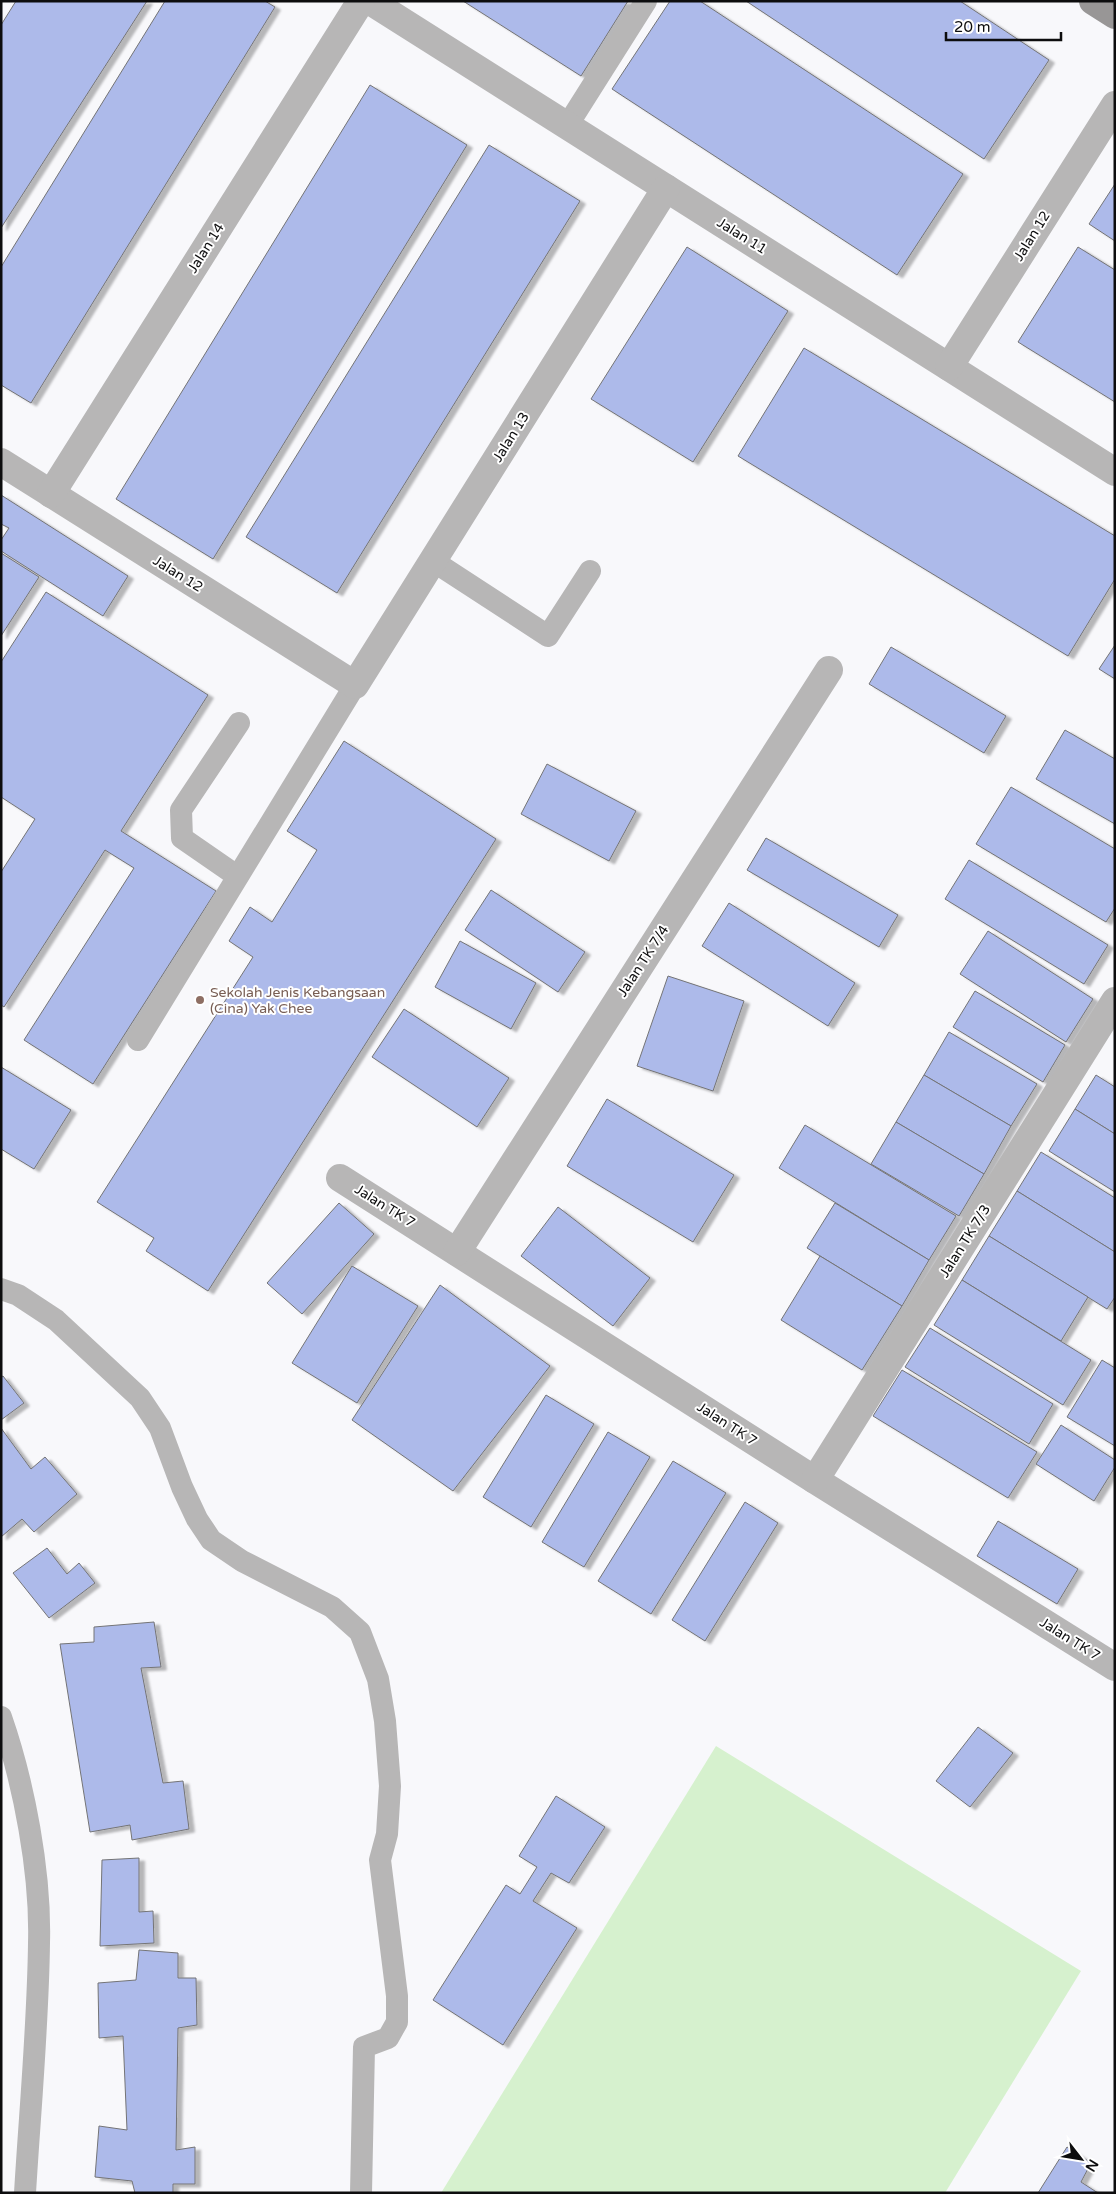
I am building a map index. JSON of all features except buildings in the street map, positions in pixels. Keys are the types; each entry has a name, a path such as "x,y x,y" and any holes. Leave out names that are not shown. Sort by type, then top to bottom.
{"street":[{"name":"Jalan 14","path":"51,494 361,1"},
{"name":"Jalan 11","path":"370,1 1115,472"},
{"path":"1093,1 1115,15"},
{"name":"Jalan 12","path":"949,367 1115,105"},
{"name":"Jalan 13","path":"355,685 666,188"},
{"name":"Jalan 12","path":"1,462 355,685"},
{"name":"Jalan TK 7/4","path":"458,1252 829,670"},
{"name":"Jalan TK 7/3","path":"815,1480 1115,1001"},
{"name":"Jalan TK 7","path":"340,1178 815,1480 1111,1657"}],"lane":[{"path":"567,126 646,1"},
{"path":"433,561 548,636 590,571"},
{"path":"138,1040 355,685"},
{"path":"238,876 182,838 181,810 240,723"},
{"path":"1,1289 18,1295 56,1320 140,1398 160,1428 182,1487 197,1518 211,1540 242,1561 332,1607 360,1632 378,1679 384,1720 390,1786 387,1834 380,1860 397,1996 397,2022 388,2038 364,2047 360,2193"},
{"path":"1,1717 24,1804 34,1865 39,1942 25,2193"}],"green space":[{"path":"716,1746 1081,1971 945,2193 441,2193"}],"place":[{"name":"Sekolah Jenis Kebangsaan (Cina) Yak Chee","path":"200,1000"}]}
